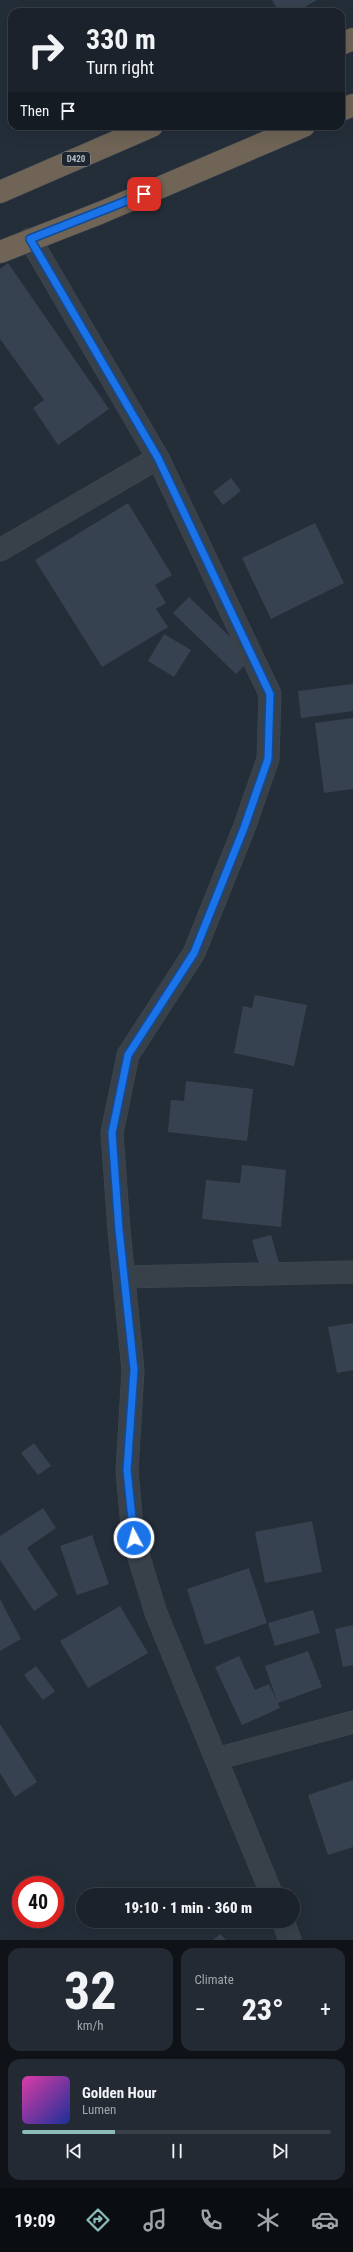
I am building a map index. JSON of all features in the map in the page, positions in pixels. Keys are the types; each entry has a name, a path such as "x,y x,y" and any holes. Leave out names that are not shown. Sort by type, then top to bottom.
{"highway":[{"name":"D420","path":"0,192 143,130"},
{"path":"0,252 30,239 100,213 295,130"}],"street":[{"path":"30,239 158,458 270,694 268,759 244,828 194,953 128,1055 112,1133 124,1276 134,1370 127,1470 134,1538 156,1614 269,1888"},
{"path":"0,550 158,458"},
{"path":"124,1276 353,1272"},
{"path":"216,1759 353,1722"},
{"path":"286,1928 290,1940"}],"building":[{"path":"272,0 317,0 303,8 277,8"},
{"path":"8,263 109,409 58,445 33,408 44,400 0,339 0,269"},
{"path":"231,478 241,491 223,505 213,492"},
{"path":"128,503 172,575 155,585 166,603 156,609 168,627 102,667 35,560"},
{"path":"315,523 344,583 271,619 242,558"},
{"path":"189,597 252,658 236,674 173,613"},
{"path":"164,634 191,650 174,677 148,661"},
{"path":"353,684 353,711 301,718 298,691"},
{"path":"353,718 353,789 324,793 315,723"},
{"path":"255,995 307,1005 294,1066 234,1053 243,1006 252,1008"},
{"path":"186,1081 253,1089 247,1141 168,1132 171,1100 184,1101"},
{"path":"242,1165 286,1170 281,1227 202,1219 206,1180 240,1183"},
{"path":"271,1235 279,1263 260,1268 252,1240"},
{"path":"353,1323 353,1370 337,1373 328,1327"},
{"path":"34,1443 51,1466 38,1475 21,1453"},
{"path":"43,1508 56,1528 27,1548 58,1595 34,1611 0,1560 0,1536"},
{"path":"312,1521 322,1572 265,1583 255,1532"},
{"path":"92,1535 109,1584 77,1595 60,1546"},
{"path":"249,1568 267,1623 205,1645 187,1589"},
{"path":"0,1599 21,1639 0,1651"},
{"path":"120,1606 148,1653 88,1688 60,1641"},
{"path":"313,1610 320,1633 275,1646 268,1623"},
{"path":"353,1625 353,1665 343,1667 335,1629"},
{"path":"308,1651 322,1687 278,1703 280,1708 242,1725 215,1667 239,1656 255,1690 269,1684 277,1701 265,1666"},
{"path":"36,1666 55,1691 43,1700 24,1675"},
{"path":"0,1724 37,1782 15,1797 0,1773"},
{"path":"353,1780 353,1847 328,1855 308,1795"},
{"path":"220,1934 226,1940 213,1940"}],"route":[{"path":"134,1538 127,1470 134,1370 119,1230 112,1133 128,1055 194,953 244,828 268,759 270,694 158,458 30,239 100,213 144,194"}]}
